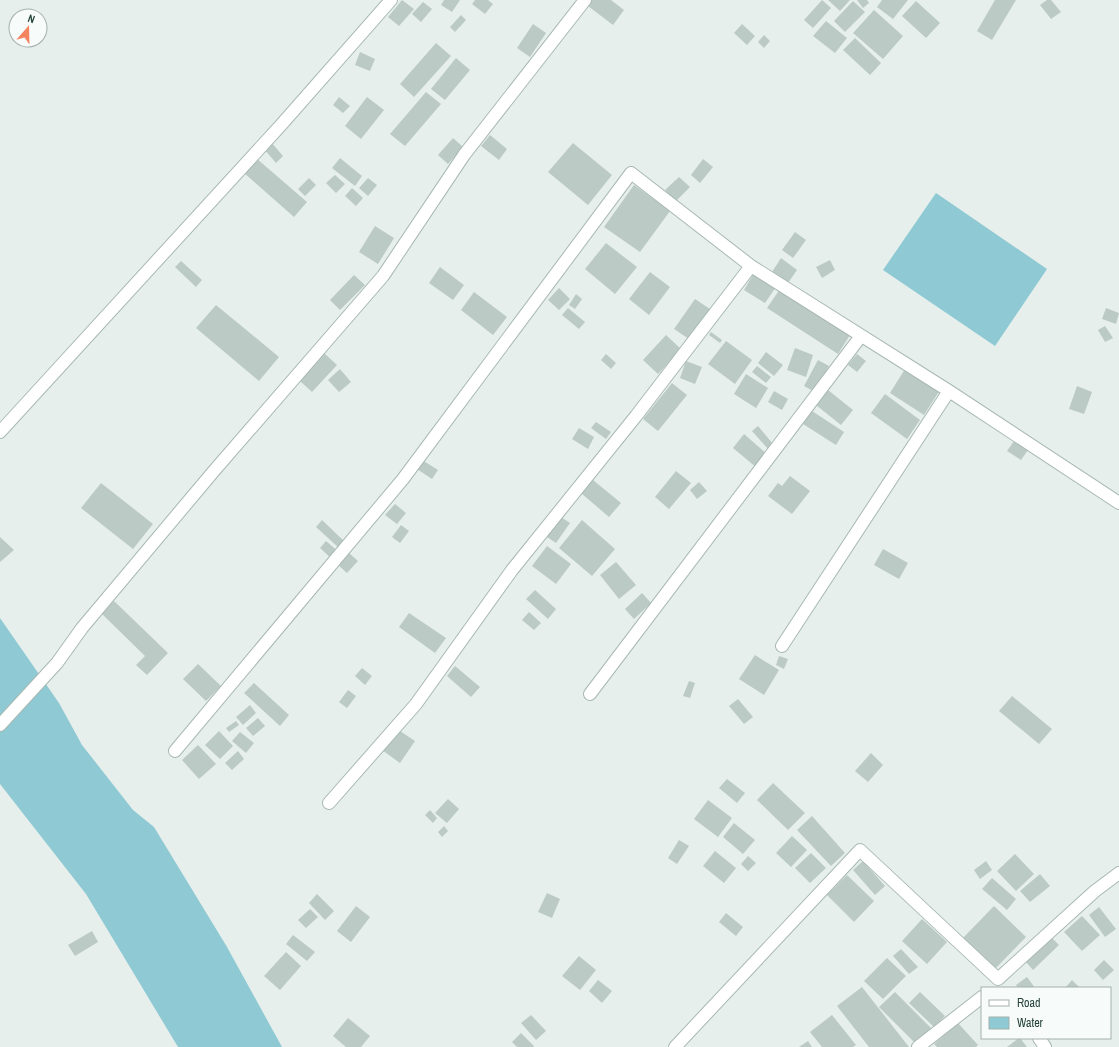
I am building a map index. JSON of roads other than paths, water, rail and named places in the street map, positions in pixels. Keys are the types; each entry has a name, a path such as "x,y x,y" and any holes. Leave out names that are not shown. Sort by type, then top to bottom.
{"street":[{"path":"0,432 281,125 392,0"},
{"path":"0,725 57,663 87,622 213,472 383,276 464,155 585,0"},
{"path":"175,751 403,479 631,173 751,266 949,391 1119,503"},
{"path":"329,803 416,704 512,570 636,416 751,266"},
{"path":"590,694 861,336"},
{"path":"782,646 949,391"},
{"path":"675,1047 860,850 999,984 1094,891 1119,873"},
{"path":"918,1047 981,998"}],"water":[{"path":"936,193 1047,269 995,346 883,270"},
{"path":"0,618 59,703 82,745 133,810 154,827 227,947 282,1047 178,1047 86,894 0,784"}]}
